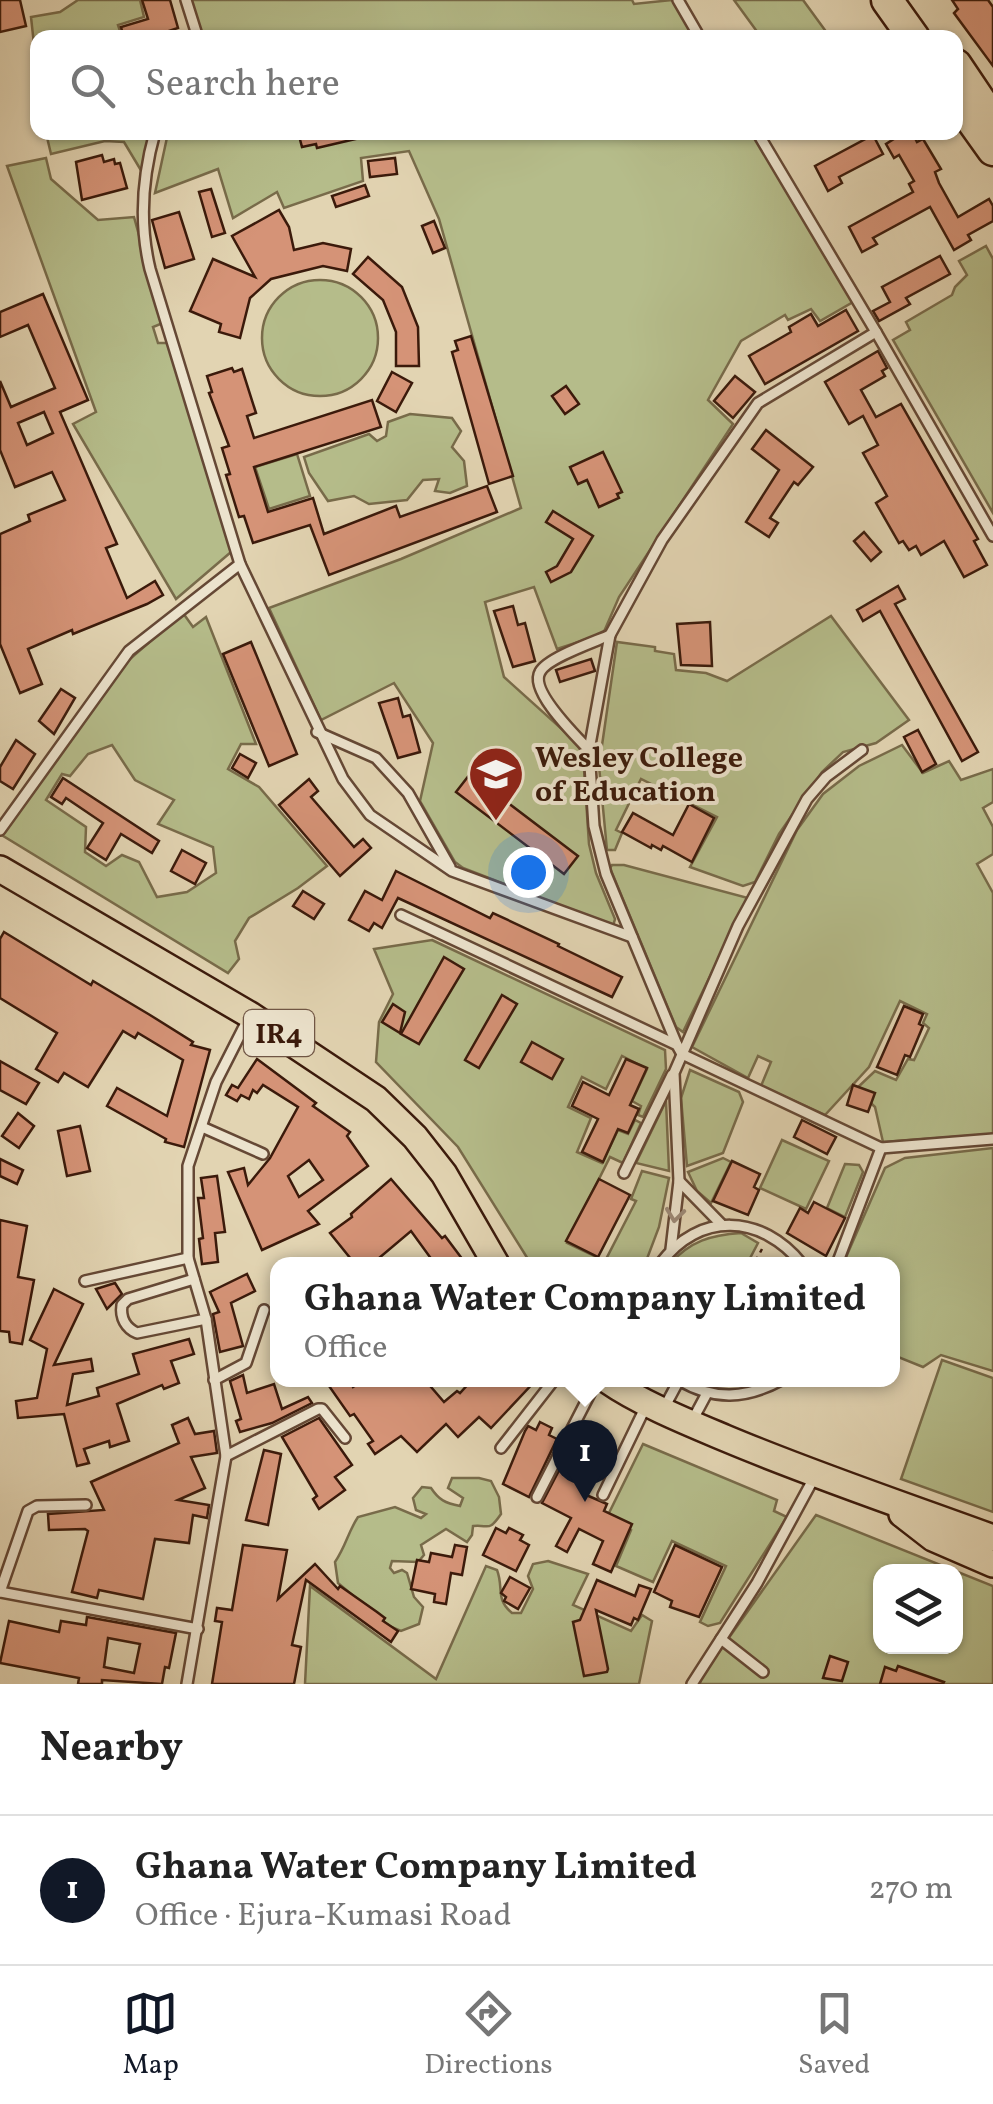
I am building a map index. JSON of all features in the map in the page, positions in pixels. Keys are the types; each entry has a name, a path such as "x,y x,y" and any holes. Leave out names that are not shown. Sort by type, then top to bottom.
{"highway":[{"path":"888,0 909,30"},
{"path":"911,0 931,30"},
{"path":"963,75 993,120"},
{"path":"963,107 993,150"}],"main road":[{"name":"IR4","path":"0,869 250,1015 376,1098 444,1174 492,1257"},
{"path":"621,1387 691,1423 816,1474 993,1538"},
{"path":"886,1502 934,1538 993,1564"}],"lane":[{"path":"186,0 195,30"},
{"path":"678,0 695,30"},
{"path":"153,140 146,173 142,238 240,564 342,779 370,814 452,872 632,937"},
{"path":"762,140 993,536"},
{"path":"679,1050 606,874 594,826 589,750 610,635 662,540 758,403 876,332"},
{"path":"0,830 129,651 240,564"},
{"path":"589,750 550,704 539,688 538,678 540,669 610,635"},
{"path":"317,732 376,758 408,793 452,872"},
{"path":"624,1173 674,1073 679,1050 738,926 806,800 826,777 862,750"},
{"path":"401,915 881,1148 993,1139"},
{"path":"187,1684 226,1456 206,1319 188,1258 188,1166 216,1082 250,1015"},
{"path":"672,1249 679,1181 674,1073"},
{"path":"202,1127 262,1154"},
{"path":"840,1257 881,1148"},
{"path":"679,1181 722,1225"},
{"path":"666,1257 695,1232 722,1225 746,1226 770,1234 797,1257"},
{"path":"85,1281 188,1258"},
{"path":"194,1278 128,1299 122,1305 123,1319 137,1333 206,1319"},
{"path":"214,1380 246,1363 264,1310"},
{"path":"502,1448 549,1387"},
{"path":"538,1497 593,1387"},
{"path":"603,1495 656,1405 673,1387"},
{"path":"694,1387 734,1397 769,1387"},
{"path":"691,1423 707,1393"},
{"path":"226,1456 318,1410 345,1438"},
{"path":"692,1684 757,1582 816,1474"},
{"path":"86,1505 37,1506 28,1511 0,1592 198,1629"},
{"path":"721,1639 762,1672"}],"path":[{"path":"758,1257 770,1234"}],"green space":[{"path":"78,0 140,0 144,17 118,25 120,30 32,30 31,17 60,12"},
{"path":"189,0 632,0 634,4 672,0 692,30 199,30"},
{"path":"734,0 803,0 825,30 756,30"},
{"path":"48,140 149,140 142,172 124,142 105,141 51,154"},
{"path":"166,140 757,140 853,302 820,321 811,309 788,320 785,315 741,341 708,400 733,424 619,597 603,634 557,649 534,587 485,602 504,677 574,740 583,754 589,844 615,919 613,926 455,862 420,801 433,743 394,683 321,720 269,608 401,559 521,508 439,219 409,151 361,158 363,181 284,208 277,192 233,218 218,169 155,193"},
{"path":"46,158 51,179 98,220 134,217 163,323 153,327 158,343 168,343 231,552 176,599 73,424 96,412 7,166"},
{"path":"986,246 993,259 993,513 893,340 910,330 906,322 952,295 967,275 959,261"},
{"path":"320,280 342,284 361,297 374,316 378,338 374,360 361,379 342,392 320,396 298,392 279,379 266,360 262,338 266,316 279,297 298,284"},
{"path":"410,414 452,418 461,431 452,447 464,461 467,486 450,493 435,491 439,479 423,480 407,500 369,504 354,496 328,501 309,473 304,457 369,434 377,441 386,436 388,422"},
{"path":"297,454 310,496 269,509 255,467"},
{"path":"183,613 193,627 206,617 256,744 241,744 228,769 259,787 327,866 249,918 235,941 239,959 228,973 0,834 123,665","holes":["112,745 135,780 174,800 158,824 213,847 216,873 187,892 157,897 139,862 122,855 106,866 85,852 86,827 46,800 62,774 70,776 88,754"]},
{"path":"831,616 909,720 876,743 843,752 822,772 779,834 755,882 743,886 690,867 717,817 641,779 616,830 622,833 615,850 607,850 599,766 617,642 655,647 655,651 674,654 676,670 706,673 727,681"},
{"path":"902,745 923,773 949,761 961,780 993,769 993,802 983,808 993,827 993,854 977,864 993,893 993,1134 883,1142 875,1107 856,1089 875,1071 896,1080 908,1059 914,1060 929,1028 923,1023 927,1014 900,1001 869,1067 825,1115 761,1086 771,1062 758,1056 748,1078 692,1047 797,830 823,794 859,766"},
{"path":"612,865 748,898 683,1032 676,1027"},
{"path":"432,940 665,1050 666,1069 643,1117 638,1115 641,1106 632,1101 647,1069 622,1056 606,1089 582,1077 568,1107 591,1118 577,1152 602,1163 618,1130 628,1134 635,1120 641,1123 623,1163 610,1157 567,1243 597,1257 527,1257 458,1147 376,1062 379,1022 393,994 374,949"},
{"path":"690,1070 739,1092 743,1102 723,1153 687,1166 681,1098"},
{"path":"666,1101 669,1171 636,1163"},
{"path":"782,1140 829,1161 806,1209 760,1188"},
{"path":"993,1148 993,1371 941,1355 923,1367 900,1358 900,1257 846,1257 885,1168 905,1158"},
{"path":"723,1158 731,1162 711,1203 697,1191 688,1172"},
{"path":"845,1164 859,1165 863,1172 845,1217 827,1208"},
{"path":"642,1171 669,1178 659,1227 648,1257 607,1257 636,1201 631,1199"},
{"path":"741,1233 758,1243 751,1257 678,1257 702,1241"},
{"path":"942,1360 993,1378 993,1512 901,1479"},
{"path":"643,1444 777,1500 774,1511 787,1517 720,1623 708,1626 700,1622 726,1566 672,1541 653,1582 616,1566 631,1530 607,1517"},
{"path":"452,1478 491,1481 499,1497 501,1514 491,1526 473,1526 467,1542 446,1529 421,1545 424,1555 418,1562 392,1561 390,1568 394,1573 407,1573 414,1597 423,1607 419,1624 401,1631 389,1626 338,1583 335,1562 358,1517 395,1507 421,1518 426,1514 416,1510 413,1498 422,1487 431,1488 443,1500 460,1506 463,1498 448,1488"},
{"path":"816,1515 938,1564 873,1564 873,1654 963,1654 963,1574 993,1586 993,1684 700,1684 701,1677"},
{"path":"548,1561 588,1574 573,1605 631,1631 642,1615 652,1621 639,1684 305,1684 310,1586 436,1679 486,1566 497,1570 507,1608 512,1613 521,1613 533,1589 528,1576 533,1564"}],"building":[{"path":"0,0 20,0 26,26 0,32"},
{"path":"142,0 170,0 178,28 122,30 121,27 148,19"},
{"path":"952,0 988,0 993,7 993,66 954,13 958,9"},
{"path":"300,140 351,140 317,148 316,144 302,147"},
{"path":"864,140 876,140 883,154 839,177 842,183 828,191 815,166"},
{"path":"892,140 924,140 941,169 935,172 958,217 989,199 993,221 968,235 971,240 954,250 930,207 873,238 877,244 862,252 849,227 913,192 909,184 914,181 899,155 894,158 886,144"},
{"path":"102,155 104,162 114,159 115,164 120,163 127,188 82,200 76,162"},
{"path":"395,158 397,174 370,177 368,161"},
{"path":"365,185 369,196 336,207 332,196"},
{"path":"211,189 225,233 212,237 199,192"},
{"path":"279,210 289,227 294,250 323,243 351,249 347,271 323,266 271,279 250,298 240,338 219,332 221,324 190,311 213,259 255,277 232,236"},
{"path":"179,212 194,259 165,268 152,220"},
{"path":"434,221 445,248 433,253 422,226"},
{"path":"940,256 950,274 906,298 910,304 879,321 873,311 890,302 882,287"},
{"path":"368,257 402,287 418,327 419,366 396,366 396,332 383,300 353,274"},
{"path":"43,294 88,400 60,412 117,544 106,548 127,598 155,581 163,595 28,649 42,684 20,693 0,644 0,534 30,521 28,515 65,500 52,472 15,487 0,450 0,381 11,407 55,388 28,325 0,337 0,312","holes":["44,412 53,433 27,445 18,423"]},
{"path":"846,310 858,331 765,384 749,356 791,332 789,327 811,314 818,326"},
{"path":"471,336 513,476 489,484 452,352 458,350 455,341"},
{"path":"878,351 887,368 882,371 885,376 861,390 876,417 901,404 978,539 974,541 987,565 964,577 944,541 921,555 916,546 909,550 903,541 899,543 876,503 887,496 863,453 878,445 863,416 849,424 825,382"},
{"path":"232,368 234,372 242,369 256,413 247,416 254,438 372,400 381,427 254,467 268,512 313,498 324,534 396,506 400,517 487,486 497,512 329,575 310,525 253,543 244,516 239,517 226,475 230,474 222,448 229,446 209,393 212,392 207,376"},
{"path":"392,372 412,383 396,412 377,401"},
{"path":"735,376 755,392 733,418 714,401"},
{"path":"566,386 579,404 565,414 552,396"},
{"path":"766,430 813,467 798,485 794,482 770,518 778,523 769,537 746,522 779,470 752,449"},
{"path":"603,452 622,492 617,494 619,498 599,507 587,480 578,484 570,467"},
{"path":"553,511 593,536 571,572 551,582 546,572 557,566 573,539 546,522"},
{"path":"864,532 881,552 871,561 854,541"},
{"path":"898,586 905,599 895,604 978,752 962,761 880,611 863,621 857,610"},
{"path":"513,606 518,625 525,623 535,661 513,667 494,611"},
{"path":"710,622 712,666 681,665 677,624"},
{"path":"251,642 297,754 269,766 223,654"},
{"path":"591,659 595,671 560,682 556,670"},
{"path":"61,689 75,698 54,734 39,721"},
{"path":"398,698 403,717 410,715 420,752 398,758 379,703"},
{"path":"918,730 936,764 922,772 904,737"},
{"path":"16,740 35,754 13,789 0,781 0,767"},
{"path":"240,754 256,763 248,778 232,768"},
{"path":"470,774 578,856 564,874 456,792"},
{"path":"63,778 159,841 152,853 121,834 106,860 87,848 103,823 66,798 62,804 51,797"},
{"path":"309,779 318,791 311,797 354,847 363,839 371,848 340,876 279,805"},
{"path":"689,804 714,818 692,862 663,846 661,850 652,845 651,848 622,832 633,813 673,835"},
{"path":"182,850 206,863 195,884 171,871"},
{"path":"396,871 490,918 493,913 622,977 612,997 398,898 382,928 374,923 369,931 349,920 365,891 382,900"},
{"path":"303,891 324,904 314,919 293,906"},
{"path":"4,932 91,985 93,981 150,1015 193,1042 191,1045 210,1050 184,1147 165,1142 166,1139 107,1106 117,1088 167,1116 183,1060 138,1033 135,1038 123,1031 88,1087 64,1073 58,1082 36,1069 57,1033 0,998 0,939"},
{"path":"444,957 464,969 419,1044 401,1034"},
{"path":"502,995 517,1004 479,1068 465,1060"},
{"path":"393,1004 405,1012 400,1033 382,1022"},
{"path":"904,1006 923,1014 919,1024 923,1026 910,1057 905,1055 897,1075 877,1067"},
{"path":"532,1042 563,1059 552,1079 521,1062"},
{"path":"257,1059 350,1132 347,1136 368,1166 308,1211 319,1224 262,1250 228,1172 244,1168 248,1185 270,1158 298,1107 263,1085 257,1093 253,1090 249,1099 241,1095 237,1101 226,1095 232,1085 238,1088","holes":["309,1160 323,1180 299,1197 288,1176"]},
{"path":"626,1059 647,1068 630,1105 639,1109 628,1133 618,1129 603,1162 582,1152 598,1119 572,1106 583,1082 609,1095"},
{"path":"0,1061 39,1083 26,1104 0,1090"},
{"path":"853,1085 875,1093 868,1112 847,1105"},
{"path":"18,1113 34,1126 19,1148 2,1136"},
{"path":"802,1120 836,1137 827,1154 794,1137"},
{"path":"80,1126 90,1171 67,1176 58,1131"},
{"path":"0,1159 23,1170 17,1184 0,1176"},
{"path":"732,1161 760,1174 754,1187 759,1190 748,1215 713,1201"},
{"path":"217,1176 225,1232 215,1233 218,1262 202,1264 198,1198 204,1198 201,1178"},
{"path":"391,1179 461,1257 430,1257 411,1231 380,1257 349,1257 330,1233"},
{"path":"599,1179 630,1195 598,1257 566,1241"},
{"path":"814,1202 845,1218 826,1256 787,1233 800,1208 808,1213"},
{"path":"0,1220 27,1226 18,1277 34,1280 22,1344 10,1342 9,1332 0,1331"},
{"path":"247,1274 255,1291 231,1303 243,1346 220,1352 213,1314 219,1312 210,1292"},
{"path":"115,1283 122,1294 107,1309 96,1289"},
{"path":"54,1289 83,1304 54,1365 91,1359 93,1371 73,1374 67,1405 99,1396 97,1388 139,1374 133,1354 189,1339 194,1354 171,1361 179,1383 164,1389 162,1385 117,1404 129,1441 110,1447 109,1441 84,1449 89,1463 77,1466 64,1414 18,1418 16,1401 37,1398 47,1349 30,1340"},
{"path":"243,1375 247,1393 275,1387 282,1409 308,1397 312,1403 272,1423 240,1432 236,1421 241,1419 230,1381"},
{"path":"330,1387 431,1387 444,1402 466,1387 529,1387 491,1428 479,1417 458,1437 446,1424 417,1452 401,1436 375,1454 368,1444 373,1441 354,1414 350,1416"},
{"path":"188,1418 195,1434 214,1431 217,1453 191,1457 205,1488 178,1500 209,1505 207,1518 193,1515 189,1543 155,1539 143,1599 99,1590 97,1598 72,1592 88,1531 49,1530 48,1514 104,1510 91,1482 179,1443 172,1425"},
{"path":"319,1418 352,1465 335,1477 345,1490 319,1509 313,1499 317,1496 282,1437"},
{"path":"540,1422 552,1428 549,1435 557,1439 529,1497 503,1484 525,1431 528,1426 536,1430"},
{"path":"576,1438 604,1452 584,1494 607,1504 604,1511 632,1524 611,1572 593,1564 603,1541 579,1529 567,1552 556,1546 571,1518 542,1503"},
{"path":"264,1450 281,1454 268,1525 246,1520"},
{"path":"496,1528 506,1533 509,1528 523,1535 520,1540 529,1545 516,1571 483,1555"},
{"path":"243,1545 287,1550 278,1599 315,1564 338,1589 340,1586 398,1631 391,1642 306,1580 292,1645 301,1647 294,1684 212,1684 222,1622 215,1621 217,1608 232,1610"},
{"path":"455,1545 467,1547 462,1575 451,1573 446,1604 434,1602 435,1594 411,1589 417,1560 429,1562 431,1553 452,1557"},
{"path":"675,1545 722,1567 699,1617 670,1607 672,1601 654,1592"},
{"path":"510,1577 530,1588 518,1609 504,1601 506,1597 501,1593"},
{"path":"597,1580 635,1596 639,1585 651,1589 638,1620 634,1618 631,1625 596,1610 608,1669 584,1676 573,1622 580,1620"},
{"path":"87,1617 176,1633 162,1684 102,1680 102,1684 78,1684 79,1678 0,1663 9,1621 59,1632 61,1621 86,1625","holes":["108,1638 140,1644 134,1673 104,1667"]},
{"path":"830,1656 848,1662 842,1681 823,1678"},
{"path":"898,1666 944,1682 880,1684 885,1667 896,1671"}],"place":[{"name":"Wesley College of Education","path":"496,823"},
{"name":"Ghana Water Company Limited","path":"585,1502"}]}
